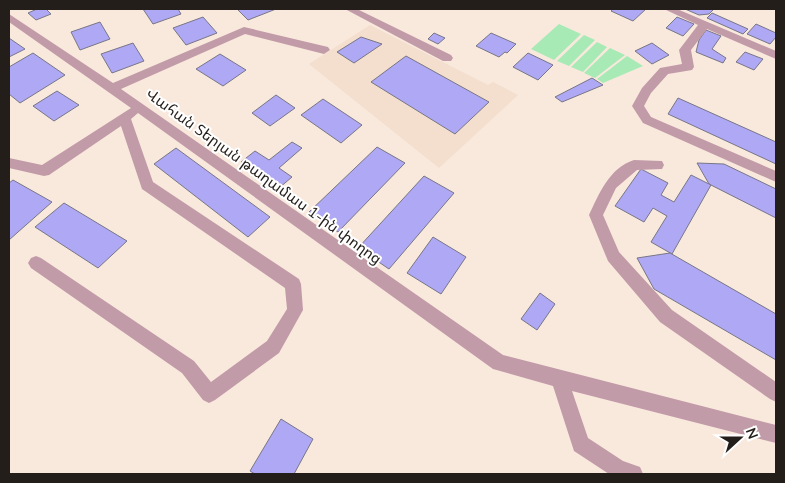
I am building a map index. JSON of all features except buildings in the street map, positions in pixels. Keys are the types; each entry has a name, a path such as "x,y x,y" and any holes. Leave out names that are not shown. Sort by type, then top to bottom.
{"street":[{"path":"350,9 447,58"},
{"path":"669,9 776,55"},
{"name":"Վահան Տերյան թաղամաս 1-ին փողոց","path":"9,17 139,107 499,364 558,378"},
{"path":"705,24 685,50 688,68 664,71 646,91 638,106 647,120 776,177"},
{"path":"112,88 244,30 324,50"},
{"path":"10,164 44,171 139,107"},
{"path":"36,263 188,367 209,394 273,347 295,310 293,284 148,185 124,117"},
{"path":"657,165 634,166 611,184 596,216 613,256 666,316 776,393"},
{"path":"558,378 776,434"},
{"path":"558,378 581,444 618,469 633,474"}],"shaded area":[{"path":"370,25 488,85 493,82 518,95 439,168 309,64"}],"green space":[{"path":"559,24 581,34 554,60 531,49"},
{"path":"584,35 595,40 569,66 557,61"},
{"path":"597,42 607,47 583,72 571,67"},
{"path":"610,48 625,55 595,78 584,73"},
{"path":"627,56 643,66 603,83 597,79"}]}
